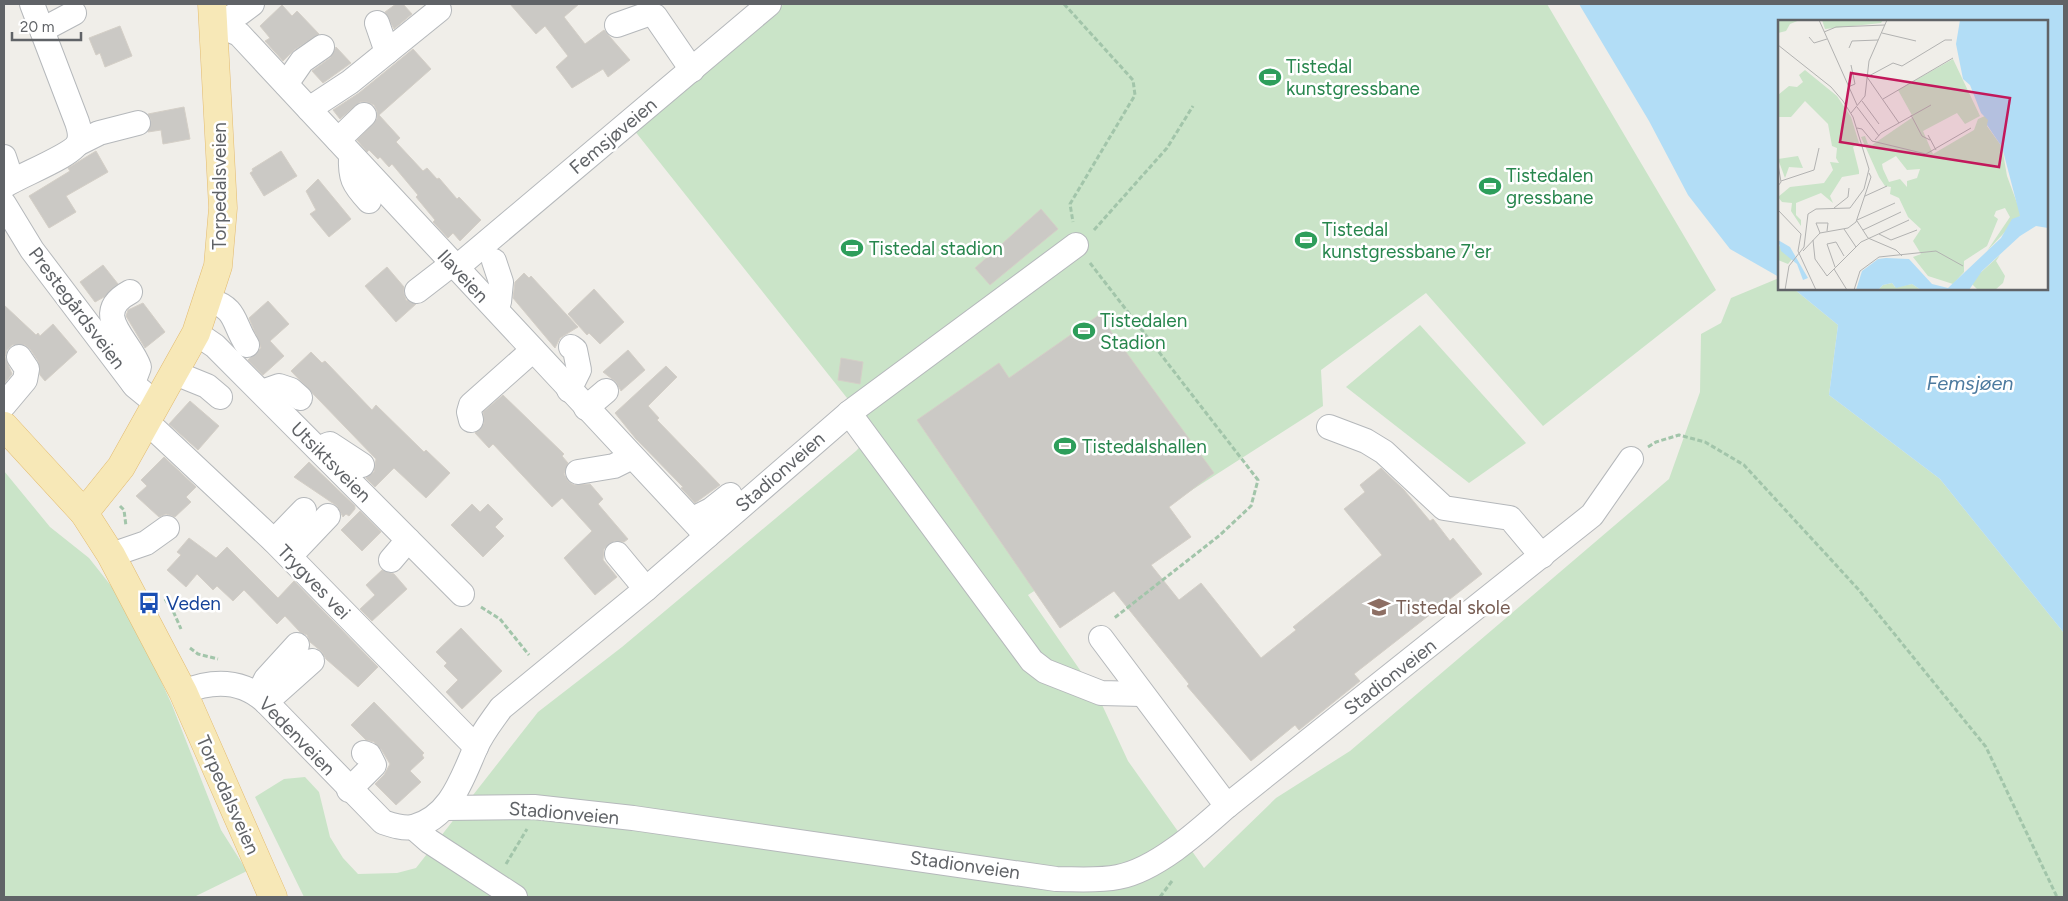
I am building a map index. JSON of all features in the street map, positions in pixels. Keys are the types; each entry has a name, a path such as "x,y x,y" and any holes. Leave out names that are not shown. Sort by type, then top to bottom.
{"main road":[{"name":"Torpedalsveien","path":"84,513 105,490 121,467 175,373 196,333 209,300 218,266 223,208 214,14"},
{"path":"4,426 84,513 123,551 182,692"},
{"name":"Torpedalsveien","path":"182,692 273,897"}],"street":[{"path":"32,4 42,30 78,96 79,143"},
{"path":"214,14 240,13 252,4"},
{"name":"Femsjøveien","path":"417,290 454,266 692,70 769,4"},
{"path":"309,109 350,82 387,52 426,9"},
{"path":"617,25 655,10 692,70"},
{"path":"42,30 74,13"},
{"name":"Ilaveien","path":"214,14 239,34 344,147 395,192 417,216 454,266 495,304 532,350 700,528"},
{"path":"377,23 387,52"},
{"path":"286,84 302,61 322,47"},
{"path":"364,115 344,147 354,185 369,200"},
{"path":"4,157 8,183 68,153 79,143 99,133 138,123"},
{"name":"Prestegårdsveien","path":"4,204 32,250 133,383 152,413"},
{"name":"Stadionveien","path":"445,808 465,777 487,712 501,708 646,589 700,528 849,413 1076,246"},
{"path":"494,261 501,282 495,304 509,306 524,324"},
{"path":"130,292 121,297 112,308 112,321 135,355 139,366 133,383"},
{"path":"209,300 224,305 232,312 237,330 247,345"},
{"name":"Utsiktsveien","path":"196,333 215,346 318,447 390,509 408,540 462,594"},
{"path":"569,390 579,370 575,350 571,347"},
{"path":"471,420 469,412 471,405 532,350"},
{"path":"4,405 25,380 27,369 19,357"},
{"path":"175,373 207,386 220,397"},
{"path":"262,392 279,386 290,390 300,398"},
{"path":"586,408 606,391"},
{"name":"Trygves vei","path":"152,413 349,620 476,747"},
{"path":"849,413 1032,661 1045,671 1101,693 1142,694"},
{"path":"1329,427 1366,441 1384,452 1444,508 1510,518 1542,556"},
{"path":"318,447 330,444 362,464"},
{"path":"578,472 614,466 632,457"},
{"name":"Stadionveien","path":"445,808 534,807 643,820 1056,879 1119,877 1141,869 1190,839 1227,806 1542,556 1592,515 1631,459"},
{"path":"700,528 711,510 730,495"},
{"path":"282,549 304,510"},
{"path":"282,549 328,516"},
{"path":"123,551 146,543 167,528"},
{"path":"391,560 408,540"},
{"path":"617,554 646,589"},
{"path":"1101,638 1227,806"},
{"path":"262,698 266,679 305,653"},
{"name":"Vedenveien","path":"182,692 201,684 236,684 262,698 349,790 383,822 400,827 412,827"},
{"path":"349,790 374,765 369,756 364,753"},
{"path":"445,808 412,827 429,841 506,891"}],"path":[{"path":"1064,4 1133,80 1136,95 1070,204 1076,246 1258,480 1251,506 1220,535 1115,616 1101,638"},
{"path":"1076,246 1102,223 1167,148 1193,106"},
{"path":"1631,459 1656,442 1679,435 1705,442 1744,465 1858,589 1986,747 2057,897"},
{"path":"105,490 124,510 126,527 123,551"},
{"path":"160,592 174,613 184,638"},
{"path":"462,594 500,620 544,673"},
{"path":"187,646 198,654 225,661"},
{"path":"506,891 504,869 529,827"},
{"path":"2050,897 2053,890"}],"green space":[{"path":"784,4 1547,4 1716,290 1543,426 1426,293 1321,370 1323,406 1028,595 1098,696 1128,761 1204,868 1276,798 1350,751 1669,479 1700,392 1701,334 1721,323 1731,298 1778,278 1778,290 1795,290 1838,325 1829,395 1940,479 2064,633 2064,897 304,897 255,797 284,779 305,777 319,792 330,837 343,858 358,874 397,873 416,868 538,712 622,647 856,451 874,432 634,130"},
{"path":"1420,325 1526,443 1469,483 1346,387"},
{"path":"4,471 50,527 89,558 127,606 172,705 221,830 247,871 194,897 4,897"}],"water":[{"name":"Femsjøen","path":"1579,4 2064,4 2064,633 1940,479 1829,395 1838,325 1795,290 2048,290 2048,20 1778,20 1778,276 1730,249 1688,195 1649,121"}],"building":[{"path":"396,4 403,4 412,14 394,29 385,12"},
{"path":"510,4 579,4 564,17 585,44 604,30 630,60 608,77 603,69 572,88 556,67 568,56 545,26 536,34"},
{"path":"282,5 292,16 297,11 319,34 294,50 283,61 265,41 270,38 260,26"},
{"path":"120,26 132,56 105,67 100,53 96,55 89,38"},
{"path":"336,47 351,63 323,83 312,71 330,58"},
{"path":"413,49 431,69 379,115 400,138 396,142 423,171 427,168 437,179 439,178 457,199 459,197 481,220 460,241 453,233 448,238 433,222 435,220 416,197 418,195 392,164 389,167 380,157 378,159 369,150 367,152 357,140 377,119 377,111 374,105 360,102 340,119 333,110 359,93"},
{"path":"184,107 190,139 163,144 161,130 148,132 151,120 148,114"},
{"path":"96,151 108,172 66,196 76,212 49,228 29,196 70,171 68,168"},
{"path":"281,151 297,176 264,196 250,173 253,171 252,169"},
{"path":"318,179 351,219 329,237 310,214 316,210 306,191"},
{"path":"1041,209 1058,229 990,285 975,268"},
{"path":"103,265 118,284 104,297 95,302 80,282"},
{"path":"387,267 404,287 406,300 416,304 396,322 365,286"},
{"path":"524,273 529,278 531,276 578,327 560,338 555,348 513,298 515,282"},
{"path":"594,289 624,322 600,344 589,333 587,335 568,314"},
{"path":"268,301 289,324 270,341 284,356 263,375 248,360 261,348 249,318"},
{"path":"143,303 165,332 145,348 126,316 128,310"},
{"path":"4,305 36,335 38,333 40,336 53,324 77,352 45,381 40,375 38,361 30,349 25,345 12,345 7,350 5,357 12,374 4,384"},
{"path":"1099,315 1214,473 1169,507 1191,537 1151,565 1179,600 1201,583 1261,658 1296,630 1293,627 1382,555 1344,509 1365,492 1360,485 1381,468 1404,490 1430,521 1433,519 1450,541 1453,538 1482,574 1354,674 1360,681 1299,730 1295,725 1251,761 1187,686 1189,684 1114,591 1060,628 917,420 999,363 1009,378"},
{"path":"628,350 645,370 621,391 616,382 603,372"},
{"path":"311,352 322,363 325,361 372,410 376,405 424,452 426,450 450,473 426,498 394,468 375,487 366,478 374,472 376,459 291,371"},
{"path":"841,358 863,362 860,384 838,380"},
{"path":"666,366 677,377 648,406 659,418 657,420 720,485 695,503 681,488 683,487 636,439 615,413"},
{"path":"503,395 564,454 562,456 568,463 564,474 568,481 574,485 590,484 603,499 598,504 628,539 624,542 614,541 604,549 603,560 617,577 595,595 564,558 592,531 562,498 552,507 493,444 489,448 475,433 484,424 483,412"},
{"path":"190,401 219,426 198,450 169,424"},
{"path":"164,457 196,487 186,497 191,502 175,517 166,514 159,517 136,496 147,486 141,480"},
{"path":"309,462 355,506 355,509 349,516 346,514 343,517 337,506 294,477"},
{"path":"472,504 480,512 488,504 503,519 495,527 504,536 483,557 451,525"},
{"path":"360,511 381,532 362,551 341,530"},
{"path":"189,538 216,558 227,547 278,598 294,581 378,667 358,687 326,659 322,652 310,642 307,635 300,632 285,616 277,624 244,590 233,601 217,586 213,590 197,574 186,587 167,570 181,555 177,552"},
{"path":"382,570 394,574 407,589 372,621 360,609 375,595 366,585"},
{"path":"461,628 502,671 462,709 446,692 458,680 444,666 447,663 436,652"},
{"path":"374,702 424,753 422,755 424,758 410,771 421,782 396,805 375,784 384,775 390,764 381,749 374,742 366,740 351,725"}],"place":[{"name":"Tistedal kunstgressbane","path":"1270,77"},
{"name":"Tistedalen gressbane","path":"1490,186"},
{"name":"Tistedal kunstgressbane 7'er","path":"1306,240"},
{"name":"Tistedal stadion","path":"852,248"},
{"name":"Tistedalen Stadion","path":"1084,331"},
{"name":"Tistedalshallen","path":"1065,446"},
{"name":"Veden","path":"149,603"},
{"name":"Tistedal skole","path":"1379,607"}]}
